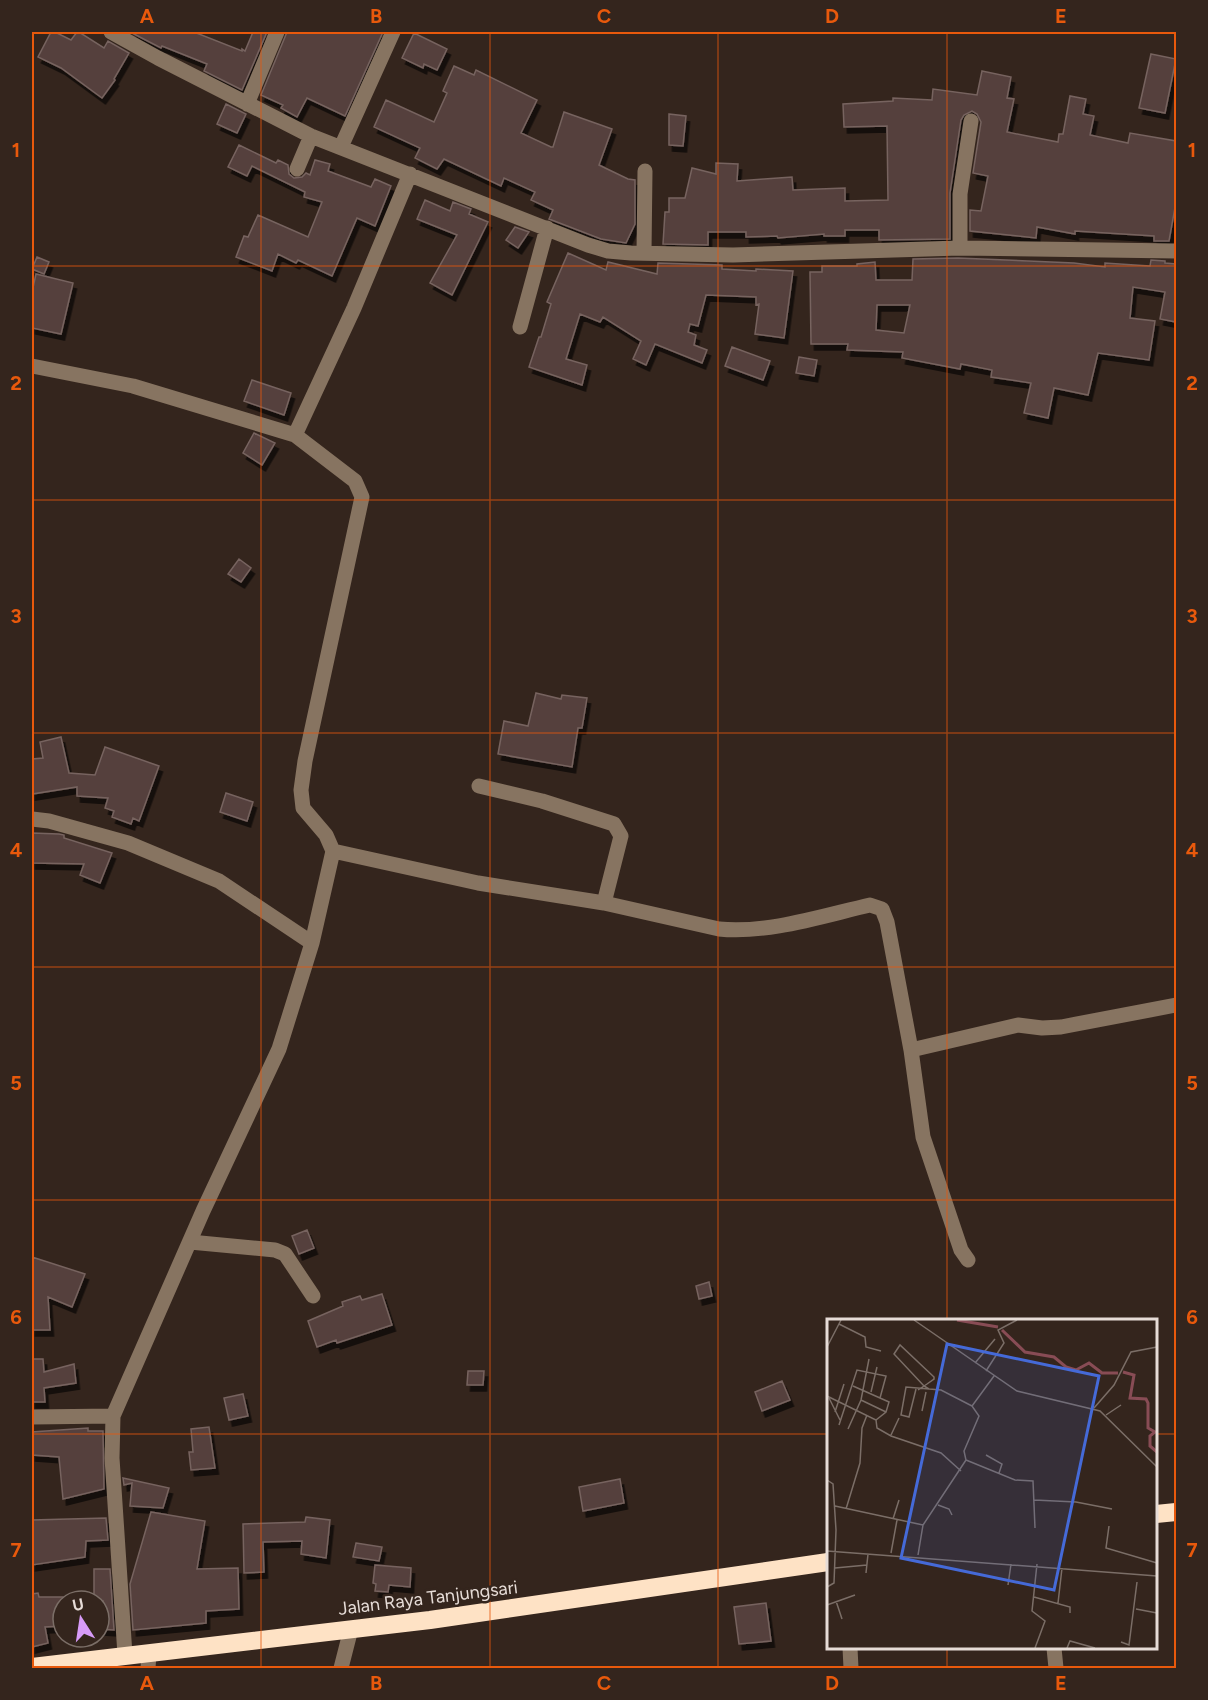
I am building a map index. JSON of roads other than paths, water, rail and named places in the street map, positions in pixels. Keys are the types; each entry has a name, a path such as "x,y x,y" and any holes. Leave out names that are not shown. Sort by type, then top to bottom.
{"highway":[{"path":"1157,1514 1176,1512"},
{"name":"Jalan Raya Tanjungsari","path":"37,1667 125,1655 148,1661 351,1629 430,1620 827,1562"}],"street":[{"path":"111,32 310,135 608,251 733,255 960,248 1176,251"},
{"path":"247,104 277,32"},
{"path":"341,147 393,32"},
{"path":"960,248 960,194 971,121"},
{"path":"297,169 310,135"},
{"path":"644,252 645,171"},
{"path":"294,435 354,308 410,174"},
{"path":"520,327 547,228"},
{"path":"32,366 133,386 294,435 355,480 362,497 301,790 303,808 326,835 333,851 312,944 279,1049 113,1416 112,1458 125,1655"},
{"path":"479,786 542,801 614,824 621,836 604,903"},
{"path":"32,819 49,821 128,843 219,881 312,944"},
{"path":"333,851 478,883 604,903 736,931 767,928 870,906 879,907 884,912 889,930 911,1050 923,1137 961,1250 968,1260"},
{"path":"911,1050 1017,1025 1042,1028 1061,1027 1176,1005"},
{"path":"190,1242 275,1250 285,1254 313,1296"},
{"path":"32,1418 113,1416"},
{"path":"342,1668 351,1629"},
{"path":"850,1649 852,1668"},
{"path":"1054,1649 1056,1668"}]}
